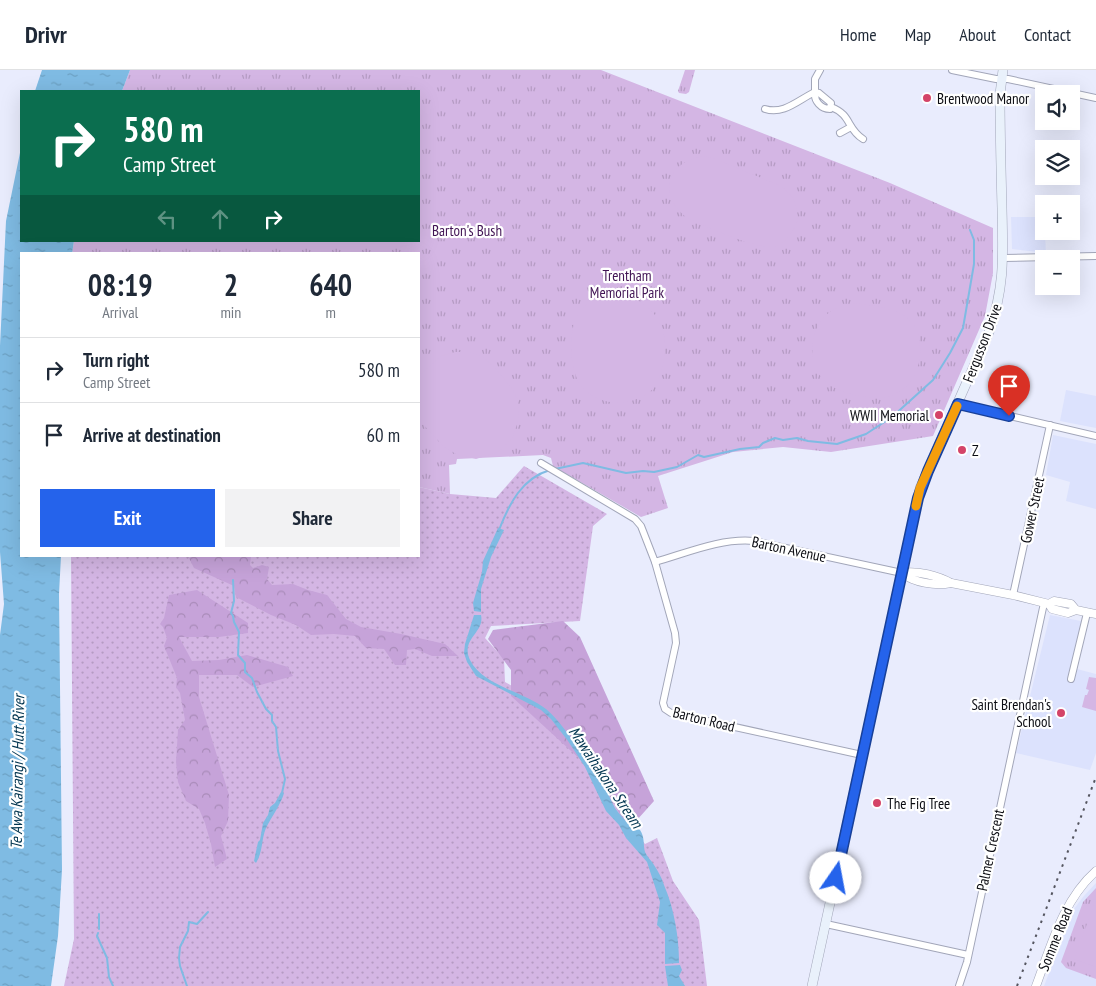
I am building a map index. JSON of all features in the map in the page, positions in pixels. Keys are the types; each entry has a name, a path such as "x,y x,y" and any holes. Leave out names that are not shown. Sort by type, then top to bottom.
{"main road":[{"name":"Fergusson Drive","path":"812,986 920,488 958,404 996,312 1003,258 1000,99 1002,74"}],"street":[{"path":"815,92 815,79 820,70"},
{"path":"952,70 996,79 1002,74 1096,98"},
{"path":"815,92 831,103 831,107 845,114 856,134 863,139"},
{"path":"764,109 772,111 783,110 815,92"},
{"path":"840,133 851,127"},
{"path":"1003,258 1096,256"},
{"path":"958,404 1096,436"},
{"name":"Gower Street","path":"1013,595 1050,425"},
{"path":"541,463 635,519 641,526 655,562"},
{"name":"Barton Avenue","path":"655,562 725,542 739,540 754,541 902,573"},
{"name":"Barton Road","path":"655,562 675,632 675,654 663,703 666,709 671,713 862,755"},
{"path":"902,573 911,571 942,578 951,583 1047,603 1054,601 1063,602 1071,604 1076,610 1096,614"},
{"name":"Palmer Crescent","path":"959,986 964,973 1047,603"},
{"path":"1071,679 1087,613"},
{"name":"Somme Road","path":"1036,986 1067,906 1078,890 1096,871"},
{"path":"826,924 968,955"}],"shaded area":[{"path":"1011,217 1035,217 1035,240 1045,240 1046,250 1035,250 1035,252 1012,249"},
{"path":"1066,390 1096,396 1096,428 1060,421"},
{"path":"1053,435 1096,444 1096,509 1066,501 1070,482 1046,475"},
{"name":"Saint Brendan's School","path":"1050,615 1086,622 1077,669 1096,674 1096,753 1090,770 1016,753"},
{"path":"1096,883 1096,986 1044,986 1074,909"}],"green space":[{"name":"Trentham Memorial Park","path":"130,70 601,70 890,183 993,228 993,273 985,316 933,436 831,452 783,447 733,452 658,476 668,508 641,517 553,466 551,458 543,455 457,459 456,464 449,465 450,494 420,487 420,252 72,252 74,242 420,242 420,90 122,90"},
{"path":"685,70 695,70 689,92 686,94 679,93 678,91"},
{"path":"704,156 779,185 788,192 797,209 798,220 787,239 776,246 757,245 732,237 687,218 678,209 669,190 670,180 674,172 682,165 691,159"},
{"path":"619,293 633,298 654,313 664,335 665,348 664,361 656,385 647,394 634,400 617,403 592,395 580,384 573,364 571,342 575,321 585,306 598,298"},
{"path":"854,303 880,307 902,314 910,320 916,329 920,341 919,363 909,384 893,395 876,398 845,392 828,384 817,370 812,350 813,340 820,322 835,309"},
{"path":"455,352 468,352 483,357 511,387 518,400 519,419 512,438 502,449 476,459 456,454 444,447 421,422 420,375 441,356"},
{"path":"524,466 607,514 593,526 580,621 491,626 485,638 504,659 505,682 549,706 631,827 645,844 657,838 673,881 699,920 707,986 64,986 74,939 71,557 420,557 420,487 450,494 496,498"},
{"path":"251,557 250,565 253,568 262,565 269,567 267,579 272,585 293,584 327,595 346,619 361,627 445,644 458,656 432,656 415,649 407,650 406,665 395,665 384,649 366,648 355,636 334,634 311,635 296,625 271,615 236,597 234,586 194,568 189,558"},
{"path":"197,590 248,623 248,633 219,637 179,637 192,661 219,660 247,655 288,667 293,676 253,687 237,675 199,675 199,697 229,795 228,821 221,836 227,859 215,867 211,844 199,809 186,801 178,782 176,762 178,730 185,720 180,693 176,687 177,678 164,646 167,638 160,624 164,618 169,595"},
{"path":"563,621 580,637 654,801 628,830 611,798 582,761 511,696 511,670 488,639 493,630"},
{"path":"1089,677 1096,678 1096,711 1082,707 1085,695 1087,695 1089,690 1086,689"},
{"path":"1096,888 1096,979 1066,968 1061,962 1083,902"},
{"path":"1094,905 1096,906 1096,967 1074,959"}],"water":[{"path":"42,70 130,70 122,90 35,90"},
{"name":"Te Awa Kairangi / Hutt River","path":"20,153 20,242 74,242 72,252 20,252 20,557 61,557 59,594 62,870 58,936 51,986 0,986 0,635 4,604 0,552 0,346 6,221"},
{"path":"498,528 504,530 491,557 481,589 481,612 474,611 473,603 482,572 483,561"},
{"path":"474,615 481,615 481,621 480,627 470,641 468,653 476,669 494,682 537,703 551,713 594,768 617,811 630,825 642,833 645,852 660,875 671,903 677,933 679,963 665,964 665,933 657,925 660,902 647,862 606,811 585,767 568,741 551,719 541,710 476,676 467,662 464,653 465,644"},
{"path":"281,792 284,793 283,797 266,828 260,855 256,863 254,861 263,823 270,807 275,803"},
{"path":"680,965 682,970 679,976 685,986 668,986 665,966"}],"waterway":[{"name":"Mawaihakona Stream","path":"555,469 583,463 626,473 654,472 677,467 698,455 704,457 759,447 763,443 775,438 783,440 797,438 837,444 866,434 892,417 933,380 963,328 974,264 974,240 970,230"},
{"name":"Mawaihakona Stream","path":"499,530 507,511 518,493 532,479 550,470"},
{"path":"233,580 234,601 231,613 239,632 238,655 245,663 245,672 252,678 266,709 272,715 272,721 276,727 278,751 285,779 282,793"},
{"path":"187,986 180,966 180,947 188,931 189,922 197,924 208,912"},
{"path":"99,914 99,929"},
{"path":"98,933 97,936 107,958 109,977 113,986"}],"railway":[{"path":"1017,986 1096,777"}],"slow traffic":[{"path":"916,506 920,488 957,406"}],"place":[{"name":"Brentwood Manor","path":"927,98"},
{"name":"WWII Memorial","path":"939,415"},
{"name":"Z","path":"962,450"},
{"name":"Saint Brendan's School","path":"1061,713"},
{"name":"The Fig Tree","path":"877,803"}],"route":[{"path":"836,878 920,488 958,404 1009,416"}],"park label":[{"name":"Barton's Bush","path":"467,230"}]}
